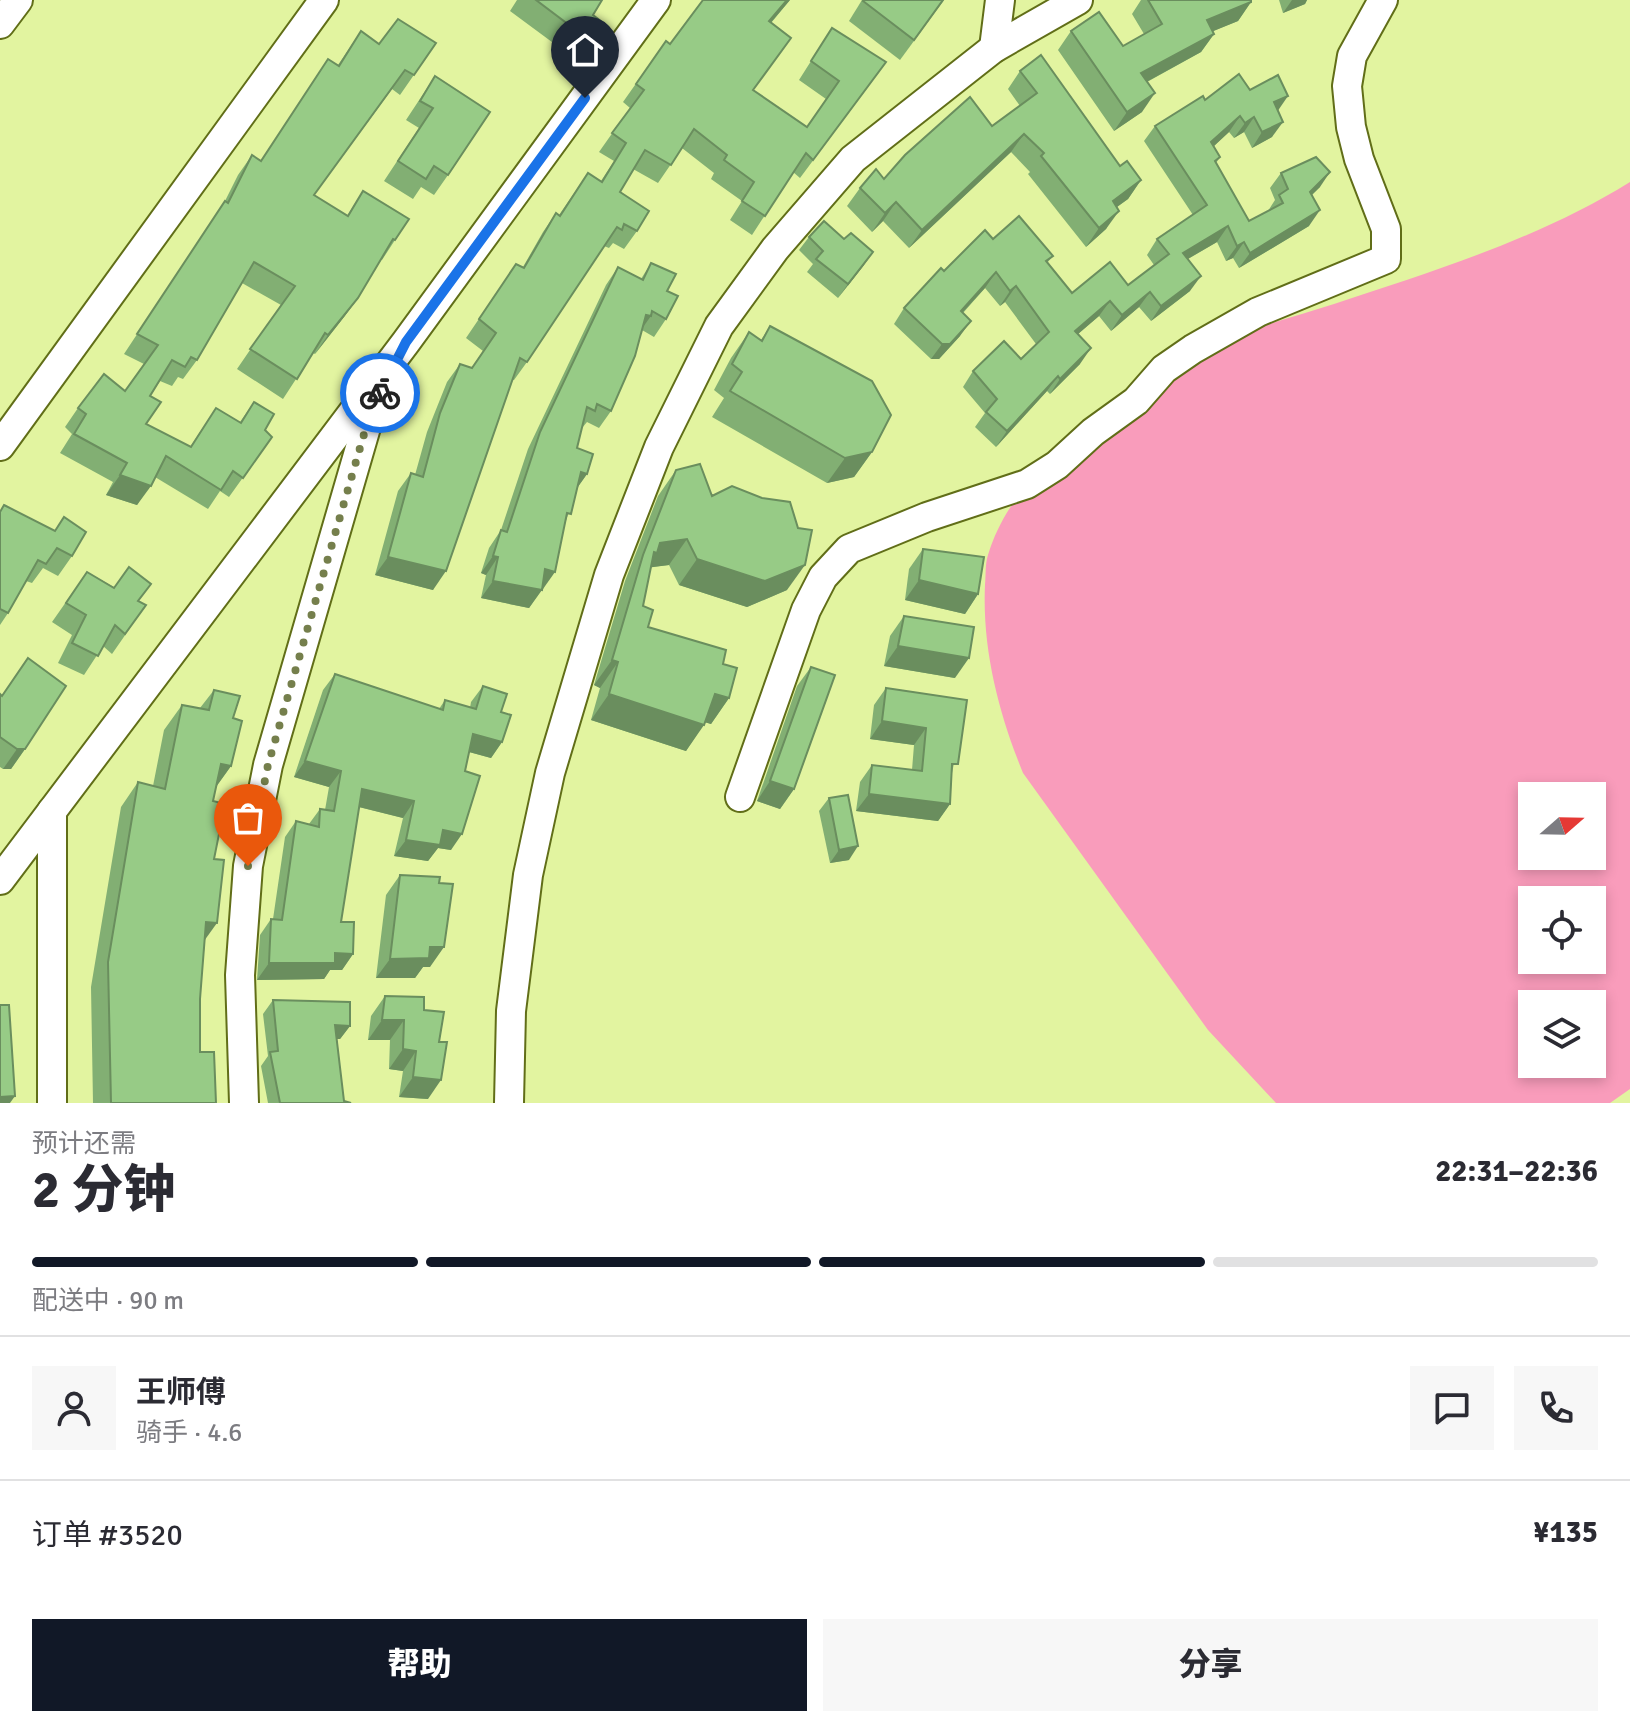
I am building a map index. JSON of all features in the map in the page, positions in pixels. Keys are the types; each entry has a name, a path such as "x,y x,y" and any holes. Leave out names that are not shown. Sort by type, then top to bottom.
{"street":[{"path":"0,24 18,0"},
{"path":"0,446 324,0"},
{"path":"0,880 406,342 656,0"},
{"path":"994,48 1000,0"},
{"path":"509,1103 511,1011 528,875 550,773 609,575 659,447 719,326 775,249 853,159 994,48 1078,0"},
{"path":"740,797 806,610 823,577 849,549 927,517 1027,484 1057,465 1093,432 1136,401 1164,369 1193,349 1258,312 1386,259 1386,229 1359,159 1351,127 1347,86 1352,56 1383,0"},
{"path":"244,1103 240,975 247,882 268,765 371,410 406,342"},
{"path":"52,811 52,1103"}],"shaded area":[{"path":"1630,182 1630,1089 1610,1103 1276,1103 1208,1030 1023,773 1000,705 989,657 985,609 988,555 1000,524 1037,474 1085,435 1223,344 1242,334 1486,252 1560,220"}],"building":[{"path":"536,0 602,0 593,15 606,25 593,43"},
{"path":"703,0 787,0 769,21 791,38 753,90 807,127 839,81 811,61 832,28 886,62 813,160 806,153 765,216 742,201 754,182 724,160 727,155 694,129 671,165 645,150 620,192 649,211 637,231 624,224 622,230 617,227 527,362 520,358 446,571 388,557 411,473 423,477 440,413 460,364 472,368 496,333 479,319 516,264 524,268 556,213 560,216 588,173 602,182 626,143 612,133 644,90 636,84 666,41 670,44"},
{"path":"864,0 943,0 914,40"},
{"path":"1148,0 1251,2 1207,20 1214,34 1141,73 1155,93 1127,112 1071,31 1099,12 1123,46 1162,24"},
{"path":"398,19 436,43 414,75 405,70 314,195 348,216 363,191 409,219 393,239 358,298 328,335 325,333 297,379 250,349 295,286 254,262 197,360 191,357 185,367 172,360 150,396 161,402 146,424 191,447 216,408 241,423 254,402 274,414 265,430 272,437 243,478 233,471 221,490 166,456 151,486 120,475 127,463 74,434 86,414 78,408 104,374 125,391 158,345 137,334 225,201 228,203 252,155 261,161 328,59 339,66 361,31 379,44"},
{"path":"1041,55 1120,166 1127,161 1141,180 1113,201 1119,211 1099,228 1041,156 1044,153 1024,134 922,230 896,202 885,213 860,188 876,169 884,179 905,155 970,97 992,126 1037,93 1020,71"},
{"path":"1239,74 1250,90 1278,75 1288,96 1274,102 1283,122 1262,132 1254,117 1245,123 1240,116 1211,142 1220,157 1215,161 1249,221 1283,203 1279,195 1288,189 1281,173 1316,157 1330,172 1310,192 1320,210 1250,253 1244,242 1237,246 1228,226 1183,253 1201,276 1161,306 1150,292 1122,315 1110,301 1075,331 1091,348 1060,379 1058,376 1007,431 986,412 997,399 973,371 1004,341 1021,359 1049,332 1016,286 1010,291 996,272 961,311 971,321 950,344 942,344 904,308 941,268 944,271 985,230 993,239 1019,216 1053,256 1046,261 1072,293 1110,262 1128,285 1169,254 1157,239 1207,205 1155,126 1203,96 1205,100"},
{"path":"435,76 490,112 448,175 434,166 426,179 398,161 433,108 420,101"},
{"path":"824,221 844,239 851,233 873,252 848,284 816,259 823,251 809,237"},
{"path":"651,263 676,274 667,291 678,296 666,319 652,311 651,316 646,315 635,356 611,411 597,404 595,411 587,407 577,448 593,454 587,474 581,472 571,514 567,513 555,572 545,569 542,590 493,581 498,557 493,556 501,530 507,532 540,432 618,267 643,280"},
{"path":"770,326 872,381 891,415 872,452 845,458 730,391 742,372 732,364 749,332 762,341"},
{"path":"700,464 712,496 732,486 762,498 790,502 798,528 812,530 805,565 765,581 697,559 687,539 660,543 657,553 654,552 643,606 653,610 648,627 726,650 723,664 737,668 729,698 715,694 704,725 609,694 618,662 612,660 643,555 676,470"},
{"path":"4,505 55,531 64,517 86,532 72,556 57,548 46,564 38,560 8,613 0,609 0,512"},
{"path":"923,549 984,557 978,594 919,580"},
{"path":"129,567 151,584 138,601 146,605 125,634 115,625 98,656 72,643 86,615 66,603 87,572 114,588"},
{"path":"904,616 974,627 969,658 898,646"},
{"path":"28,658 66,686 25,749 17,749 0,737 0,694 2,696"},
{"path":"811,667 835,675 794,789 770,781"},
{"path":"335,674 443,710 445,700 476,709 483,686 507,694 501,712 511,715 502,742 473,734 465,771 480,776 462,834 443,830 440,845 406,840 414,801 362,789 341,922 354,922 353,954 335,953 335,963 269,963 271,919 282,920 296,821 319,827 320,809 334,811 341,771 305,761"},
{"path":"886,688 967,700 958,764 952,764 950,804 869,794 872,765 922,771 926,728 882,721"},
{"path":"214,690 240,696 233,718 242,721 231,766 221,764 213,801 225,804 214,859 224,860 217,923 206,922 200,999 200,1052 214,1052 216,1103 111,1103 108,962 138,782 165,789 182,705 209,710"},
{"path":"848,795 858,846 839,850 829,798"},
{"path":"400,875 440,877 439,883 453,884 444,947 430,947 429,958 390,959"},
{"path":"385,996 424,997 424,1010 444,1012 439,1042 447,1042 441,1080 413,1077 416,1051 403,1049 404,1020 382,1020"},
{"path":"273,1000 350,1002 350,1026 335,1025 344,1101 351,1103 280,1103 270,1052 278,1051"},
{"path":"0,1005 9,1005 15,1096 0,1097"}],"way so far":[{"path":"248,866 268,765 371,410 380,393"}],"route":[{"path":"380,393 406,342 585,98"}]}
